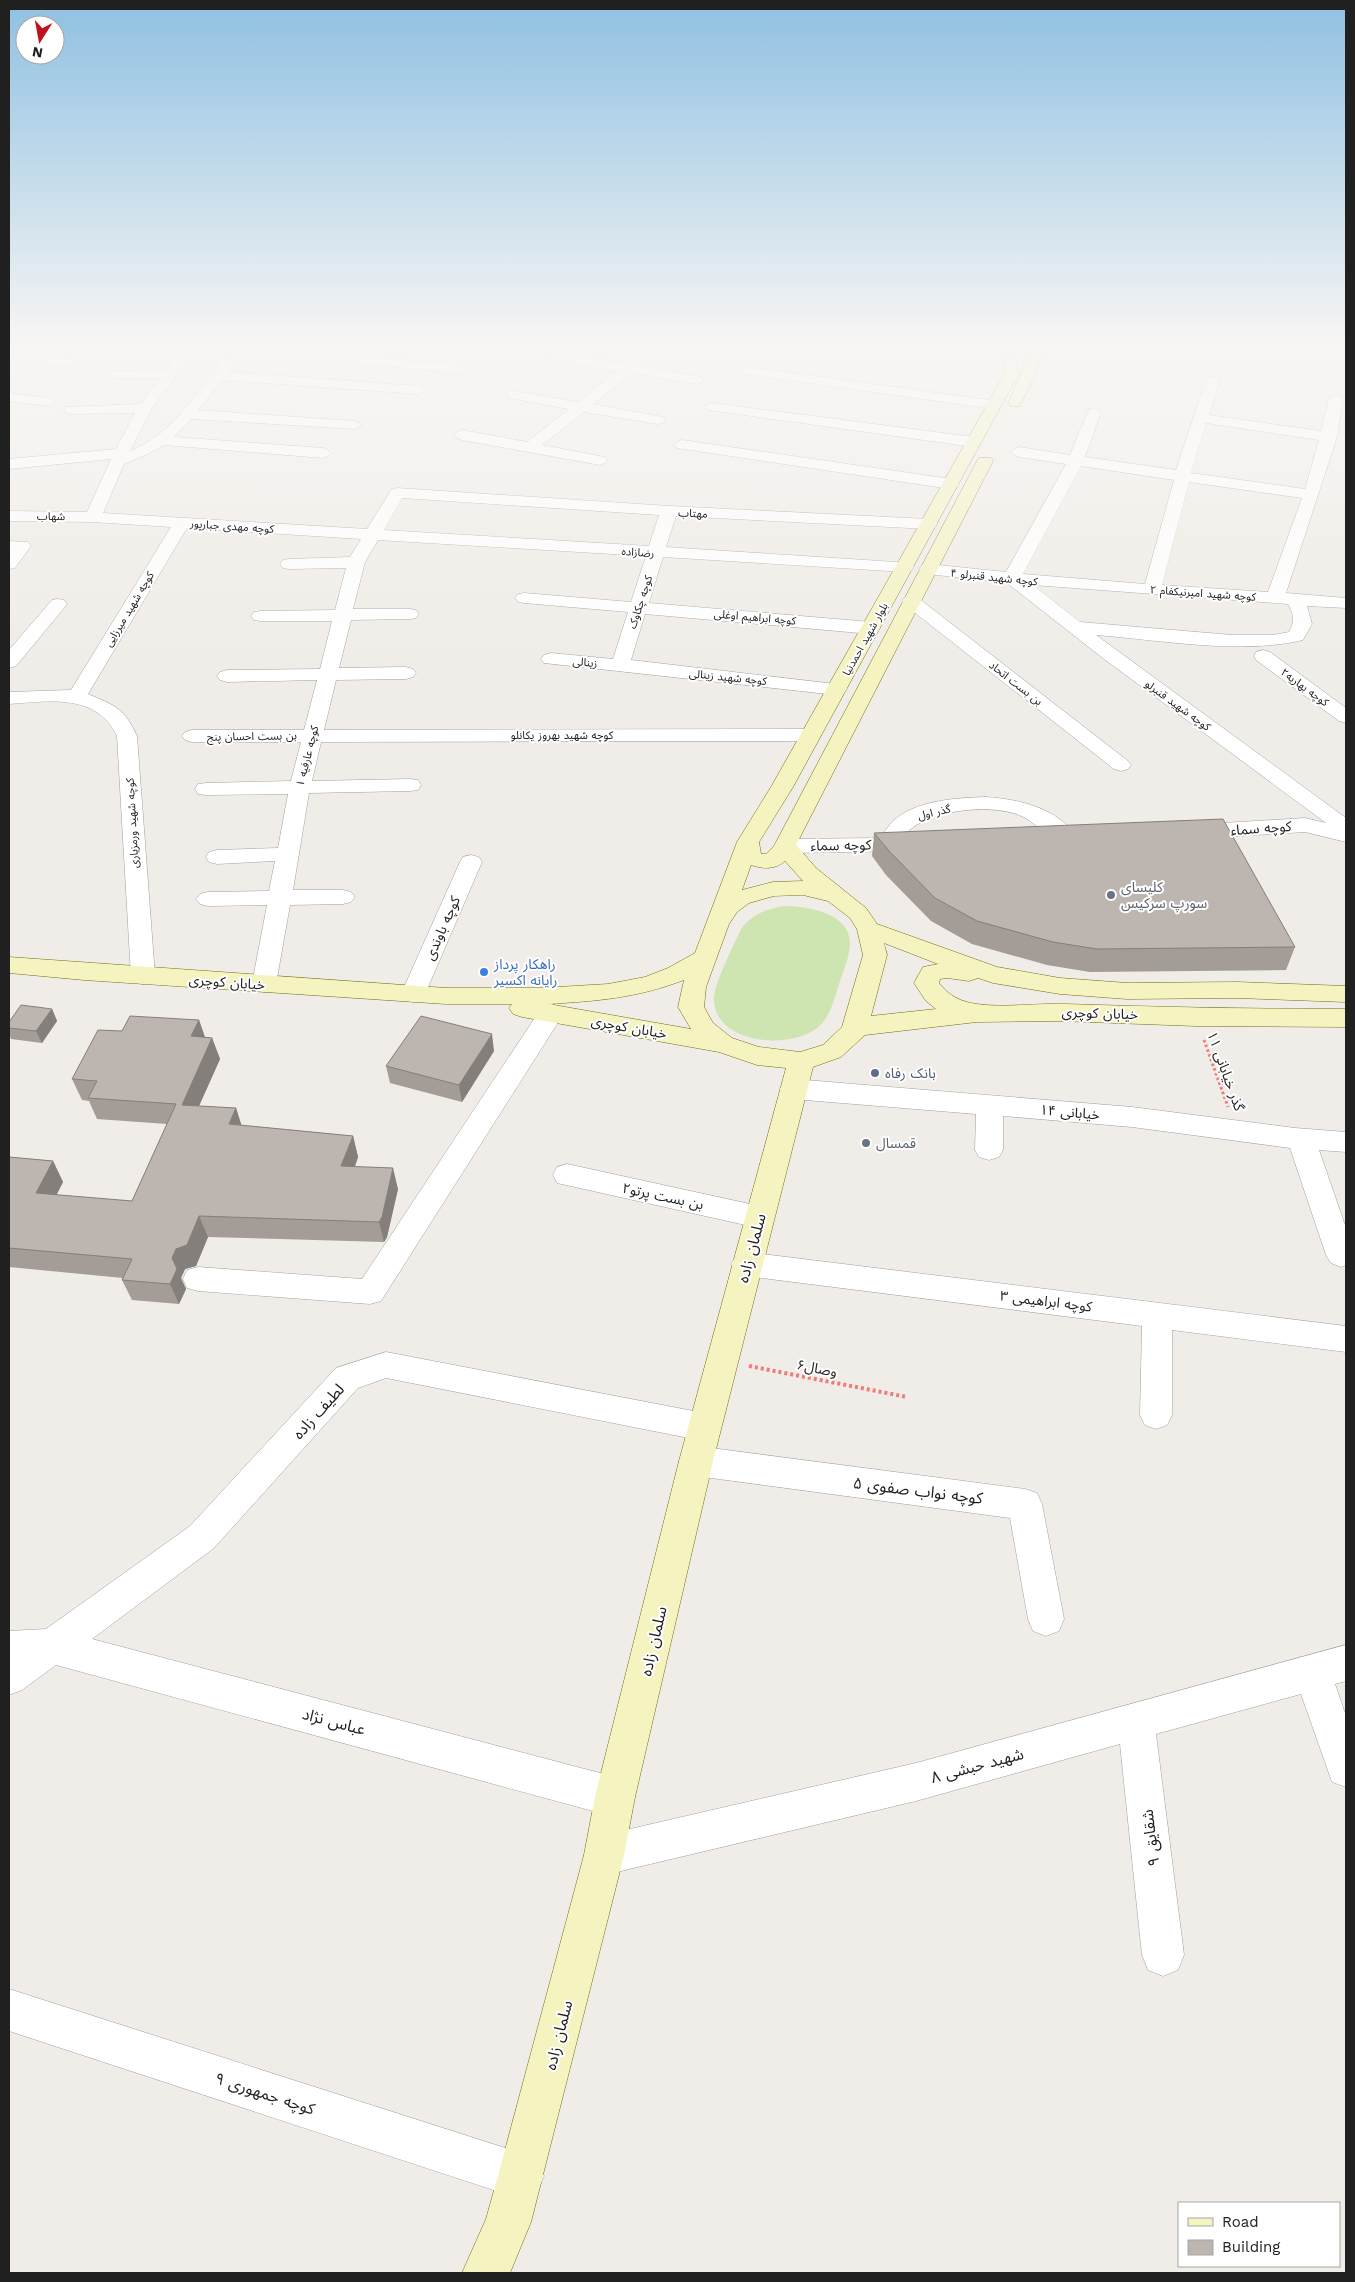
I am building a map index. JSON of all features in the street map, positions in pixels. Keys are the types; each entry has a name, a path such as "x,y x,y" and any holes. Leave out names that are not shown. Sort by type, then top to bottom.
{"main road":[{"name":"بلوار شهید احمدنیا","path":"716,926 748,842 837,690 969,451"},
{"name":"بلوار شهید احمدنیا","path":"785,846 990,451"},
{"path":"748,842 751,858 760,862 778,857 785,846 808,873 858,913 870,929 875,955 854,1031 832,1051 797,1075 757,1056 723,1044 704,1029 690,1007 694,987 716,926 729,907 741,898 773,889 804,888 836,896"},
{"name":"خیابان کوچری","path":"870,929 993,975 1060,986 1127,991 1237,990 1346,994"},
{"name":"خیابان کوچری","path":"9,966 446,996 541,996 608,992 648,984 677,974 704,958"},
{"path":"977,1013 948,1006 934,996 926,983 932,973 947,970 993,975"},
{"name":"خیابان کوچری","path":"446,996 723,1044"},
{"name":"خیابان کوچری","path":"855,1027 977,1013 1060,1012 1196,1017 1346,1018"},
{"name":"سلمان زاده","path":"486,2273 508,2222 521,2176 604,1854 704,1427 797,1075"},
{"name":"سلمان زاده","path":"504,2273 508,2222"}],"street":[{"path":"93,517 122,451"},
{"path":"9,464 119,457 136,451"},
{"path":"304,451 323,453"},
{"path":"550,451 600,460"},
{"path":"727,451 951,484"},
{"path":"1012,578 1073,467 1078,451"},
{"path":"1152,589 1191,451"},
{"path":"1275,598 1311,496 1324,451"},
{"path":"1019,452 1311,496"},
{"name":"مهتاب","path":"397,493 669,512 929,524"},
{"name":"کوچه عارفیه ۱","path":"264,984 300,786 356,562 397,493"},
{"name":"کوچه چکاوک","path":"620,665 669,512"},
{"name":"شهاب","path":"9,516 93,517"},
{"name":"کوچه مهدی جبارپور","path":"93,517 372,535"},
{"name":"کوچه شهید میرزایی","path":"77,696 182,523"},
{"name":"رضازاده","path":"372,535 905,567"},
{"path":"9,546 22,546 9,564"},
{"path":"288,564 356,562"},
{"name":"کوچه شهید قنبرلو ۴","path":"928,569 1059,583"},
{"name":"کوچه شهید قنبرلو","path":"1012,578 1074,627 1346,828"},
{"name":"کوچه شهید امیرنیکفام ۲","path":"1059,583 1346,603"},
{"name":"کوچه ابراهیم اوغلی","path":"524,598 871,628"},
{"path":"1074,627 1232,641 1273,642 1296,636 1303,624 1301,611 1295,600"},
{"name":"بن بست اتحاد","path":"911,601 1120,765"},
{"path":"9,662 58,604"},
{"path":"260,616 410,614"},
{"name":"کوچه بهاریه۲","path":"1263,656 1346,717"},
{"name":"زینالی","path":"550,659 620,665"},
{"name":"کوچه شهید زینالی","path":"620,665 837,690"},
{"path":"226,676 406,673"},
{"path":"9,698 51,695 77,696"},
{"name":"کوچه شهید ورمزیاری","path":"77,696 102,707 119,719 127,736 143,976"},
{"name":"کوچه شهید بهروز یکانلو","path":"312,735 811,735"},
{"name":"بن بست احسان پنج","path":"192,736 312,735"},
{"path":"206,789 410,785"},
{"name":"گذر اول","path":"888,845 897,828 912,817 945,808 994,805 1026,810 1077,837 1033,839"},
{"name":"کوچه سماء","path":"1171,834 1305,825 1346,835"},
{"name":"کوچه سماء","path":"785,846 927,844"},
{"path":"217,857 288,854"},
{"name":"کوچه باوندی","path":"413,994 471,862"},
{"path":"208,899 343,898"},
{"path":"198,1279 370,1292 551,1013"},
{"name":"خیابانی ۱۴","path":"797,1075 990,1105 1132,1117 1301,1139 1346,1142"},
{"path":"990,1105 990,1150"},
{"path":"1301,1139 1341,1255"},
{"name":"بن بست پرتو۲","path":"567,1175 759,1217"},
{"name":"کوچه ابراهیمی ۳","path":"746,1264 1346,1339"},
{"path":"1156,1415 1157,1315"},
{"name":"لطیف زاده","path":"9,1677 202,1537 347,1378 386,1365 704,1427"},
{"name":"کوچه نواب صفوی ۵","path":"696,1461 1025,1504 1046,1619"},
{"path":"9,1649 52,1646"},
{"name":"عباس نژاد","path":"52,1646 616,1797"},
{"path":"1329,1668 1346,1768"},
{"name":"شهید حبشی ۸","path":"604,1854 916,1782 1329,1668"},
{"name":"شقایق ۹","path":"1136,1721 1163,1955"},
{"name":"کوچه جمهوری ۹","path":"9,2010 521,2176"}],"path":[{"name":"گذر خیابانی ۱۱","path":"1196,1017 1237,1131"},
{"name":"وصال۶","path":"721,1360 907,1397"}],"green space":[{"path":"784,906 815,910 835,918 848,933 849,953 831,1008 822,1024 805,1035 790,1039 756,1039 740,1034 727,1026 718,1015 714,1000 715,993 720,975 741,929 760,913"}],"building":[{"path":"1223,819 1295,947 1097,949 1053,942 977,921 935,898 874,833"},
{"path":"21,1005 52,1009 36,1031 9,1028 9,1022"},
{"path":"130,1016 199,1020 191,1036 212,1038 182,1105 236,1108 229,1124 353,1136 341,1166 393,1168 382,1217 379,1222 199,1216 187,1245 176,1249 172,1258 177,1269 170,1284 122,1280 132,1259 9,1248 9,1157 53,1161 36,1193 132,1201 176,1104 88,1098 97,1081 72,1079 98,1030 122,1031"},
{"path":"421,1016 492,1034 459,1085 386,1066"}],"place":[{"name":"کلیسای سورپ سرکیس","path":"1111,895"},
{"name":"راهکار پرداز رایانه اکسیر","path":"484,972"},
{"name":"بانک رفاه","path":"875,1073"},
{"name":"قمسال","path":"866,1143"}]}
